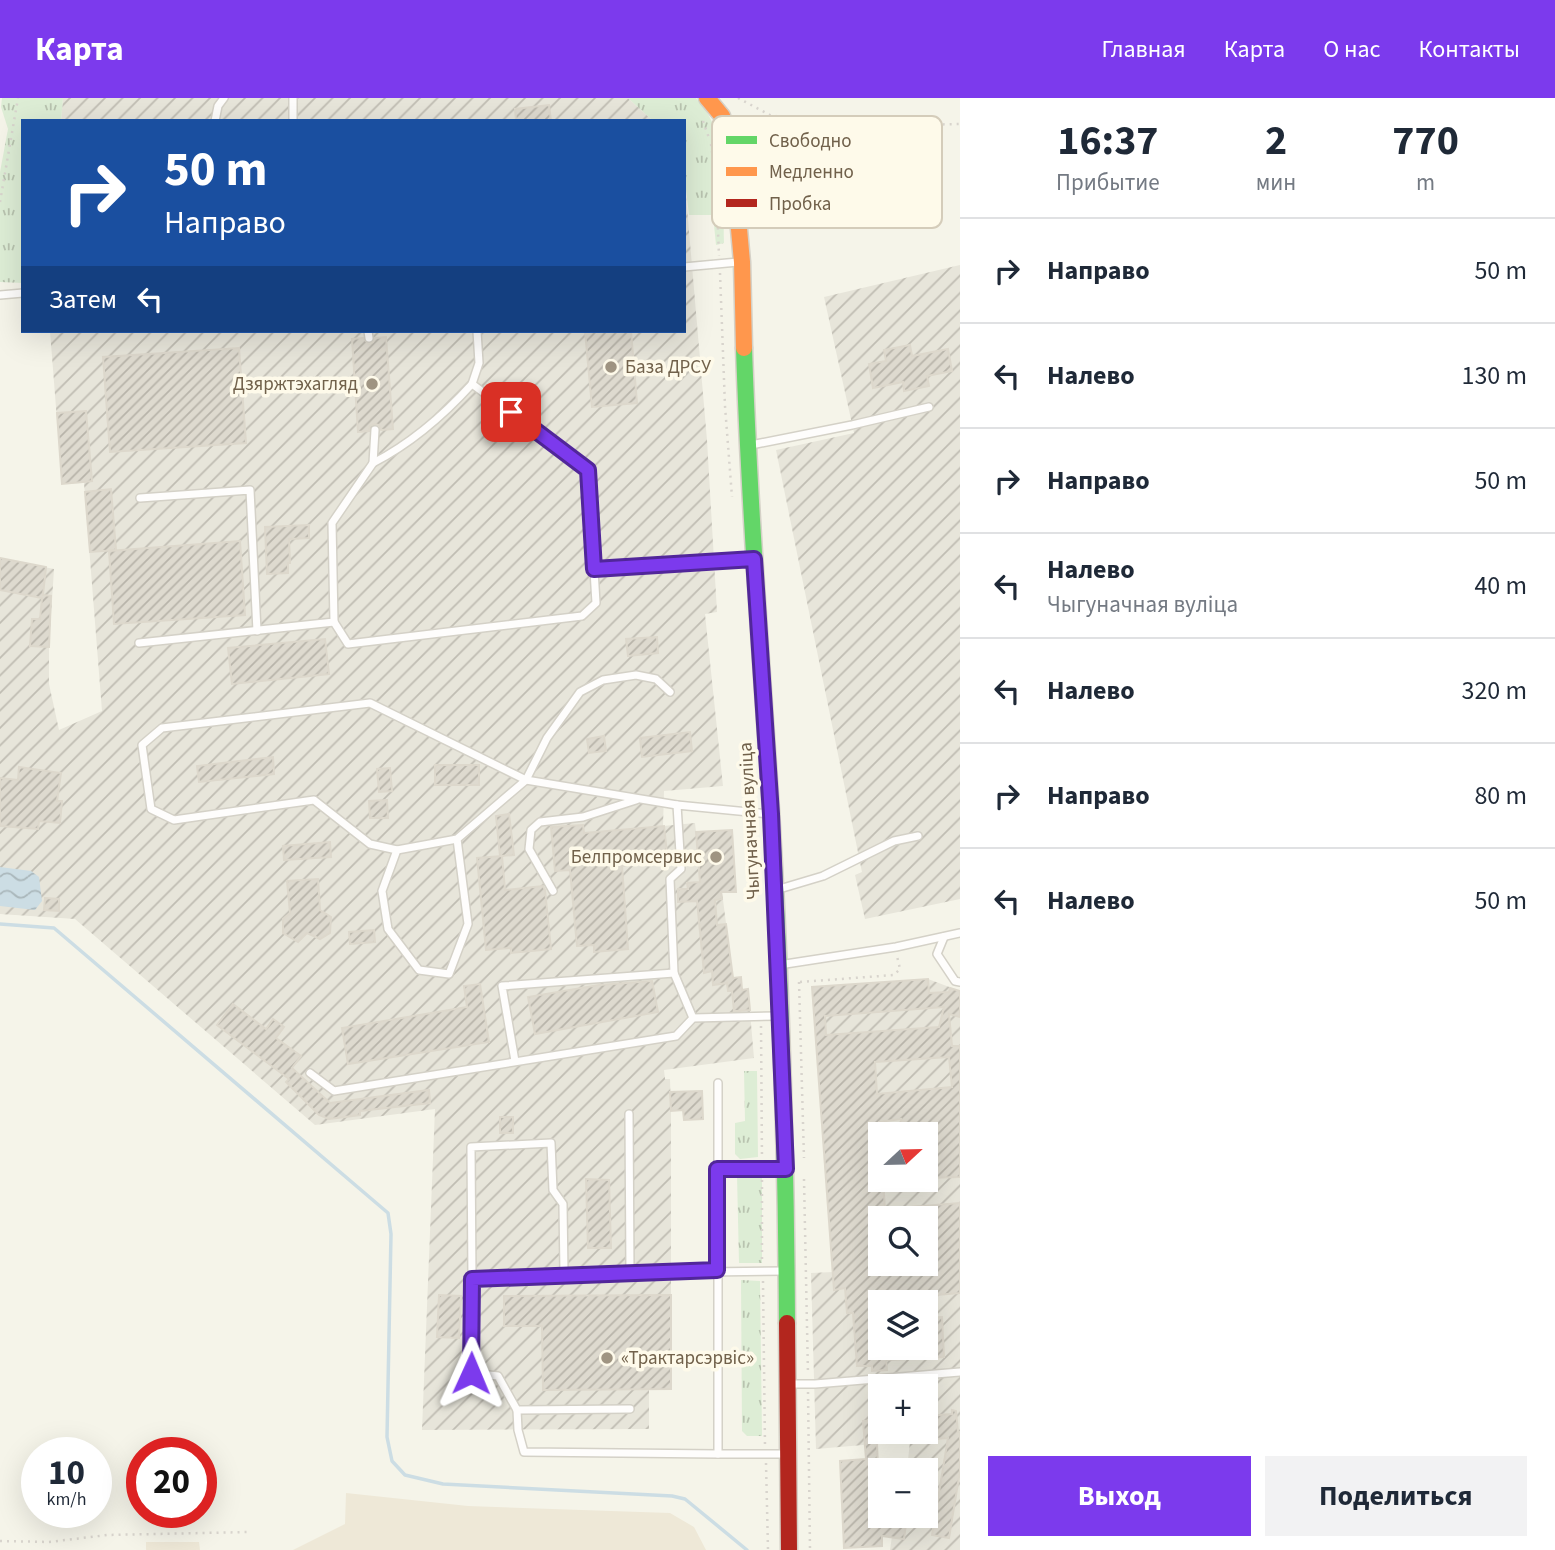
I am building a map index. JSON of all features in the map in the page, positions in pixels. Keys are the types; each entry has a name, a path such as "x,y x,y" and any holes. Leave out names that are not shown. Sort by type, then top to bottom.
{"street":[{"name":"Чыгуначная вуліца","path":"708,98 722,116"},
{"name":"Чыгуначная вуліца","path":"739,228 747,445 780,984 786,1169 789,1550"}],"lane":[{"path":"215,119 218,106 225,98"},
{"path":"293,98 293,119"},
{"path":"686,267 742,261"},
{"path":"0,295 21,293"},
{"path":"472,384 588,470 596,603 582,616 348,644 334,622 332,523 373,463 402,448 444,414 472,384 480,363 477,333"},
{"path":"747,445 929,407"},
{"path":"373,463 375,430"},
{"path":"140,498 250,490 257,631"},
{"path":"594,569 754,559"},
{"path":"139,643 334,622"},
{"path":"670,692 656,679 636,675 603,680 580,692 547,738 526,780 457,839 397,850 370,845 314,800 174,820 151,809 142,745 162,728 370,704 526,780 677,805 771,814"},
{"path":"553,891 529,849 531,830 540,822 583,817 640,799"},
{"path":"677,805 681,869 670,879 674,973 693,1018"},
{"path":"775,890 824,876 894,841 918,836"},
{"path":"397,850 382,891 388,929 419,970 449,974 468,924 457,839"},
{"path":"779,965 896,947 960,933"},
{"path":"944,937 937,954 955,981 960,982"},
{"path":"515,1060 502,986 674,973"},
{"path":"310,1073 334,1091 676,1036 693,1018 781,1016"},
{"path":"718,1083 718,1454"},
{"path":"629,1114 630,1273"},
{"path":"564,1274 563,1204 553,1189 551,1143 471,1147 471,1373 498,1376 517,1410 518,1430 524,1452 788,1454"},
{"path":"717,1169 786,1169"},
{"path":"472,1279 717,1270 786,1271"},
{"path":"787,1384 960,1372"},
{"path":"517,1410 630,1409"}],"path":[{"path":"0,202 18,98"},
{"path":"738,98 776,116"},
{"path":"942,124 960,124"},
{"path":"780,984 894,975 900,969 896,947"},
{"path":"799,982 804,1160"},
{"path":"804,1174 810,1550"},
{"path":"0,1541 49,1542 107,1535 250,1532"}],"shaded area":[{"path":"63,98 628,98 651,119 61,119"},
{"path":"686,196 707,440 717,612 705,614 723,786 664,791 663,826 695,823 696,832 722,892 733,978 742,990 748,989 754,1058 664,1070 665,1079 670,1079 671,1111 671,1389 649,1390 649,1429 422,1430 435,1109 315,1125 75,919 0,914 0,558 54,569 49,684 59,730 102,711 84,483 62,484 50,333 686,333"},
{"path":"960,265 960,899 865,919 855,875 862,872 776,450 854,433 824,297"},
{"path":"928,979 960,991 960,1550 890,1550 893,1528 938,1528 938,1458 908,1458 910,1444 938,1444 938,1374 868,1374 868,1444 875,1444 816,1449 811,1273 833,1272 812,987"},
{"path":"346,1493 468,1506 670,1513 694,1527 706,1550 293,1550 345,1524"},
{"path":"146,1542 199,1542 200,1550 146,1550"}],"green space":[{"path":"2,98 63,98 61,119 21,119 21,283 0,282 0,172 8,129 1,107"},
{"path":"628,98 696,98 706,111 712,123 712,215 689,215 686,190 686,119 651,119"},
{"path":"714,228 724,228 724,243 716,245"},
{"path":"744,1071 757,1071 758,1157 740,1159 735,1154 735,1123 745,1121"},
{"path":"737,1175 762,1175 762,1263 739,1263"},
{"path":"741,1280 760,1281 762,1436 747,1436 742,1431"}],"water":[{"path":"0,867 31,871 39,877 42,901 35,910 0,906"}],"building":[{"path":"549,105 551,119 516,119 515,109"},
{"name":"База ДРСУ","path":"585,333 631,333 637,403 592,407"},
{"name":"Дзяржтэхагляд","path":"386,337 393,429 381,430 379,425 375,424 370,426 369,431 358,432 352,339 363,338 369,344 375,338"},
{"path":"910,345 912,356 948,349 952,371 927,376 929,386 904,391 903,382 873,388 869,364 886,361 884,350"},
{"path":"239,348 246,443 110,452 103,357"},
{"path":"86,411 92,481 62,484 57,413"},
{"path":"111,489 116,550 90,552 85,492"},
{"path":"309,525 309,538 289,539 288,573 267,574 265,527"},
{"path":"240,541 245,615 114,624 109,551"},
{"path":"0,558 46,567 43,595 51,596 49,647 30,646 32,619 40,619 42,598 0,590"},
{"path":"657,637 658,653 628,656 626,639"},
{"path":"325,639 329,674 232,684 228,648"},
{"path":"690,732 692,751 642,757 640,738"},
{"path":"604,736 606,751 589,753 587,739"},
{"path":"273,757 274,774 199,782 197,766"},
{"path":"435,765 479,765 479,785 435,785"},
{"path":"19,767 61,773 57,801 62,801 60,823 39,821 38,829 0,826 0,778 18,780"},
{"path":"390,768 392,791 379,792 377,769"},
{"path":"387,800 388,818 370,818 369,801"},
{"path":"509,814 514,855 500,856 496,816"},
{"path":"583,825 584,833 664,826 668,862 622,866 628,949 594,952 594,945 577,946 570,870 555,871 551,827"},
{"path":"732,830 736,892 721,892 722,899 715,900 717,925 726,924 733,978 741,977 742,990 748,989 750,1010 739,1011 734,1011 732,991 728,991 727,983 713,985 712,971 704,973 697,901 678,902 678,889 688,889 687,883 700,882 696,832"},
{"path":"330,842 331,857 284,860 283,846"},
{"path":"502,856 505,890 543,886 551,949 511,953 511,948 486,950 477,858"},
{"path":"318,879 320,910 331,917 330,933 320,939 307,933 298,942 283,933 283,919 290,913 287,881"},
{"path":"45,898 59,899 59,911 44,910"},
{"path":"374,930 375,942 350,944 349,932"},
{"path":"928,979 929,993 949,992 950,988 960,991 960,1017 949,1014 952,1046 960,1046 960,1177 938,1178 938,1122 901,1122 901,1119 868,1122 868,1192 884,1192 885,1206 868,1206 868,1276 938,1276 938,1206 922,1206 960,1203 960,1293 938,1295 938,1290 868,1290 868,1360 886,1360 887,1370 872,1371 872,1366 857,1366 853,1313 847,1313 845,1288 834,1290 812,987","holes":["944,1007 939,1027 826,1035 825,1016","949,1057 952,1087 877,1094 875,1062"]},
{"path":"652,981 658,1012 535,1034 528,997 599,985"},
{"path":"480,984 489,1042 348,1064 342,1028 467,1007 464,986"},
{"path":"233,1004 266,1029 273,1019 284,1027 276,1038 301,1056 292,1068 330,1103 429,1090 430,1103 360,1111 360,1115 329,1119 319,1115 286,1082 289,1079 217,1025"},
{"path":"702,1091 703,1119 684,1120 683,1110 671,1111 670,1092"},
{"path":"500,1117 513,1117 513,1133 500,1133"},
{"path":"586,1179 609,1180 611,1248 588,1248"},
{"path":"439,1295 461,1296 459,1338 437,1337"},
{"name":"«Трактарсэрвіс»","path":"671,1295 671,1389 543,1390 542,1326 504,1326 504,1296"},
{"path":"938,1317 942,1317 944,1357 938,1357"},
{"path":"952,1410 956,1411 960,1432 960,1471 949,1538 932,1535 933,1528 938,1528 938,1499 948,1438 938,1439 938,1415 952,1414"},
{"path":"863,1421 868,1421 868,1444 877,1444 878,1458 868,1458 868,1528 905,1528 904,1539 882,1536 882,1546 844,1548 840,1461 866,1459"}],"waterway":[{"path":"0,924 54,928 388,1213 391,1234 387,1437 392,1461 405,1475 443,1484 672,1496 685,1499 747,1550"}],"traffic: fast":[{"path":"744,348 778,939 787,1323"}],"traffic: slow":[{"path":"707,98 722,116"},
{"path":"739,228 744,348"}],"traffic: jam":[{"path":"787,1323 789,1550"}],"place":[{"name":"База ДРСУ","path":"611,367"},
{"name":"Дзяржтэхагляд","path":"372,384"},
{"name":"Белпромсервис","path":"716,857"},
{"name":"«Трактарсэрвіс»","path":"607,1358"}],"route":[{"path":"471,1373 472,1279 717,1270 717,1169 786,1169 771,814 754,559 594,569 588,470 511,412"}]}
